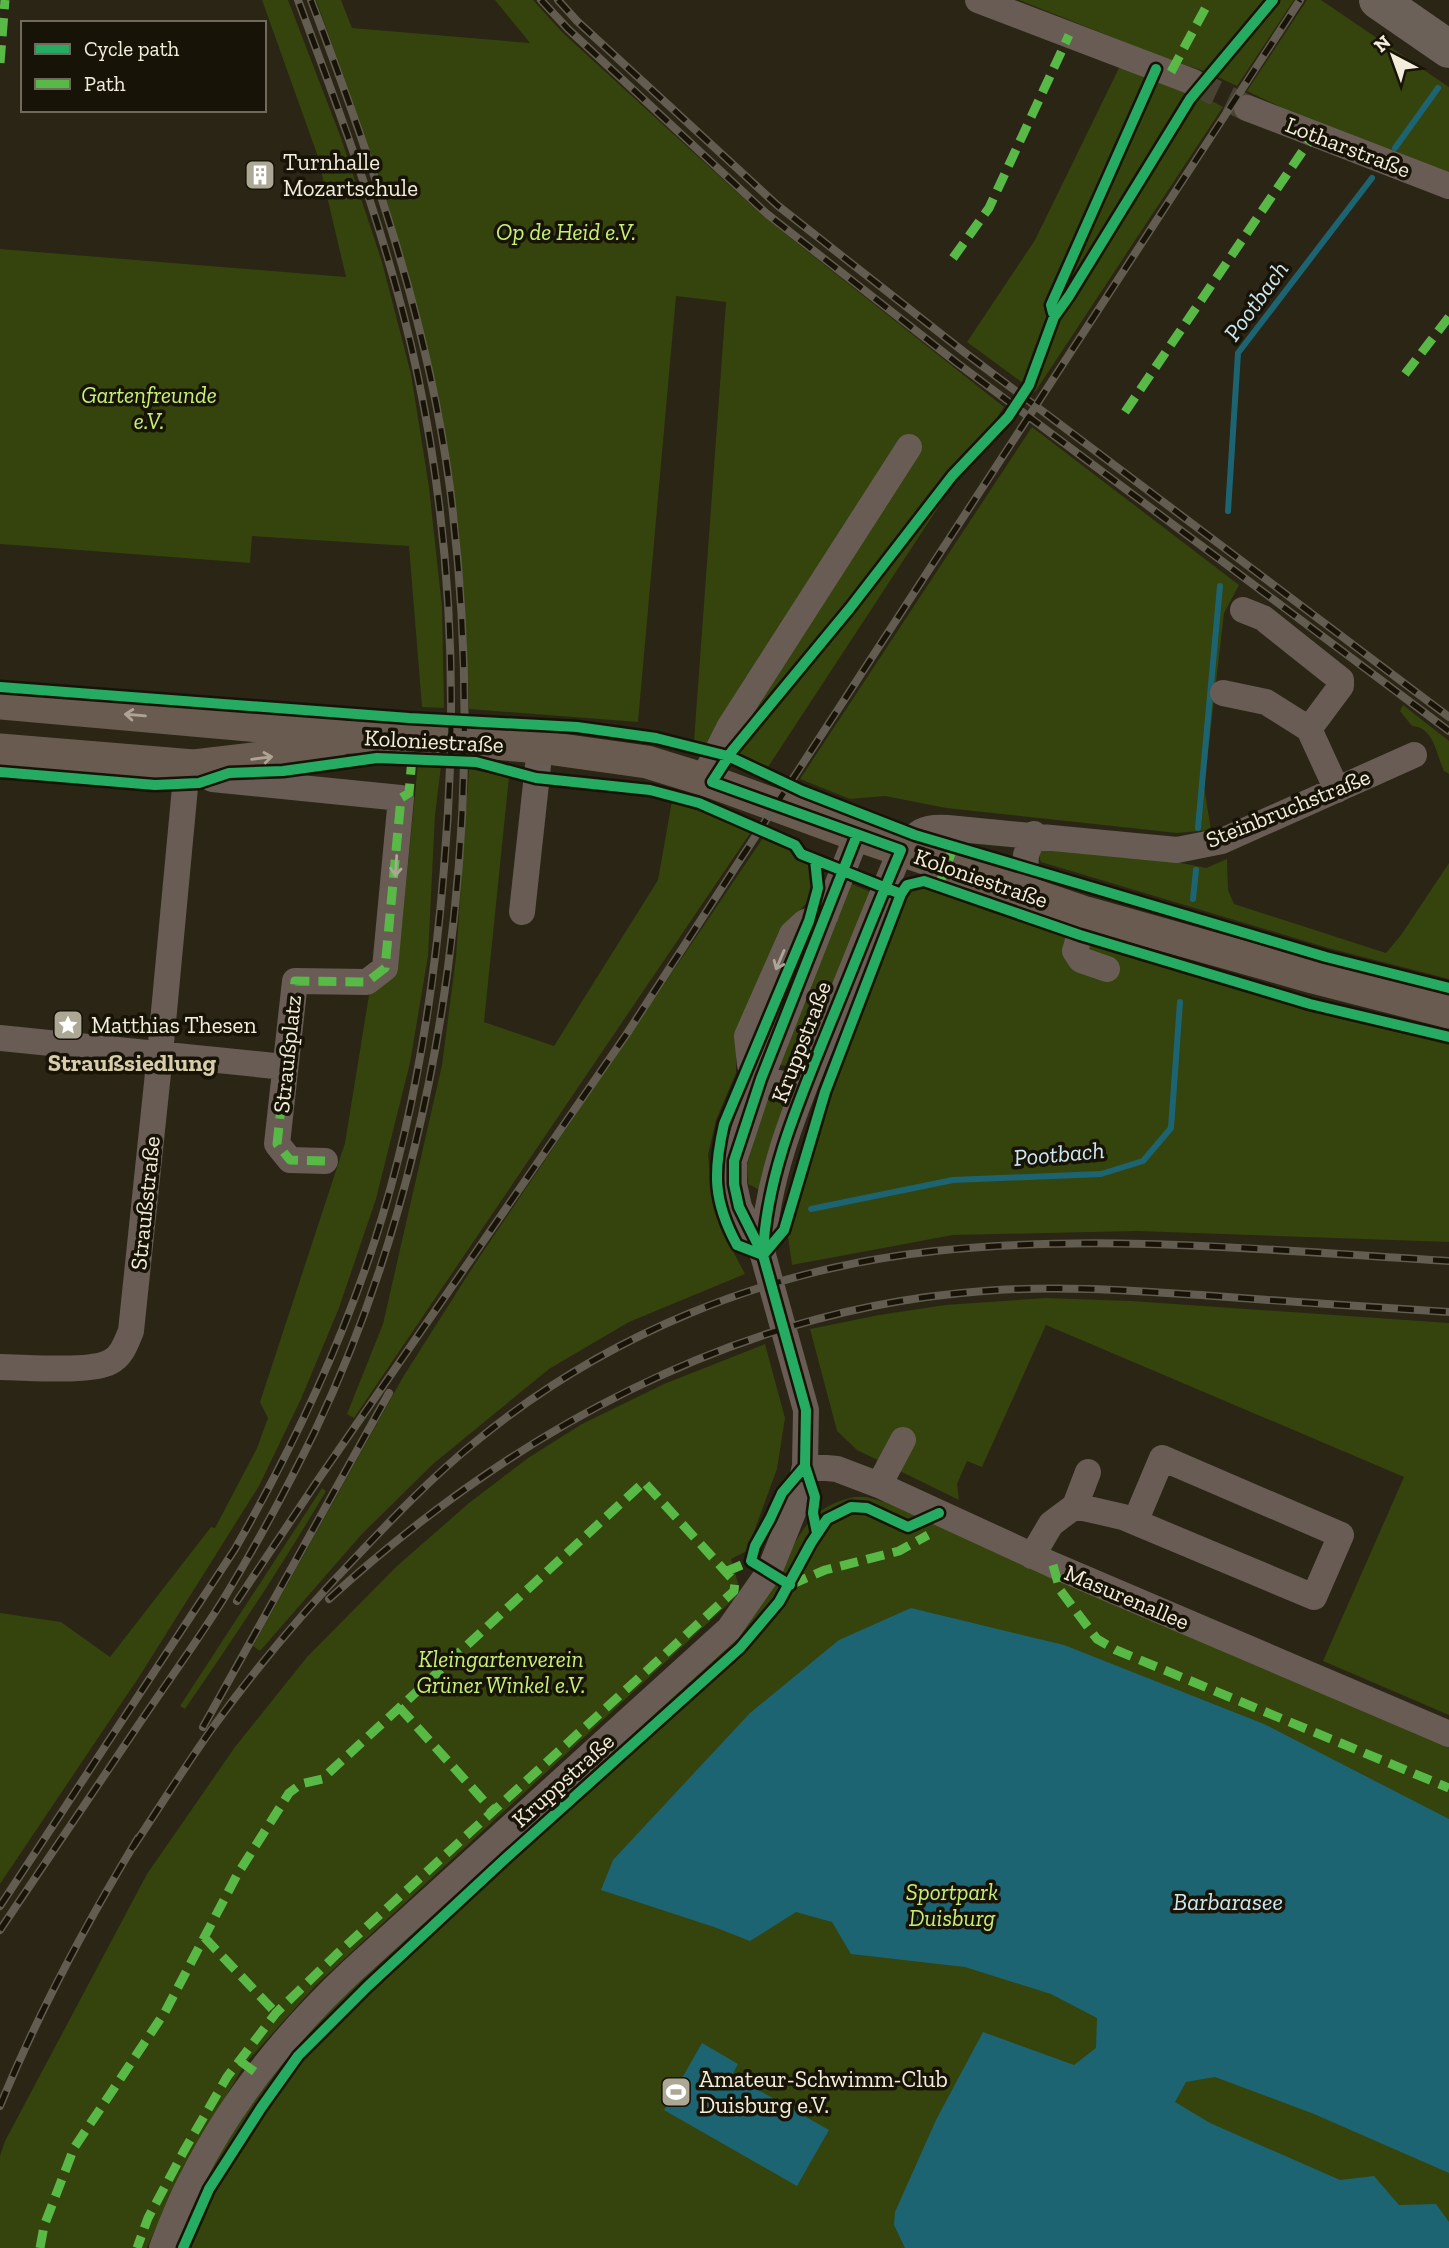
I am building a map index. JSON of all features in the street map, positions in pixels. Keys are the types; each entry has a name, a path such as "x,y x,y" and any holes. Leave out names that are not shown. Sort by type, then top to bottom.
{"highway":[{"path":"1378,0 1449,49"}],"main road":[{"name":"Koloniestraße","path":"0,704 295,729 346,737 432,738 540,747 647,762 703,779 1086,914 1449,1012"},
{"name":"Koloniestraße","path":"0,750 190,766 295,754 346,737"}],"street":[{"path":"978,0 1194,82"},
{"name":"Lotharstraße","path":"1247,108 1449,186"},
{"path":"703,779 730,726 909,447"},
{"path":"1243,610 1264,618 1340,680 1340,686 1310,729"},
{"path":"1223,693 1266,702 1310,729 1337,790"},
{"path":"522,912 540,747"},
{"name":"Steinbruchstraße","path":"901,850 917,832 934,827 1034,834 1177,850 1222,841 1414,755"},
{"name":"Koloniestraße","path":"190,766 212,779 401,798 385,968 368,982"},
{"name":"Straußstraße","path":"0,1367 91,1367 110,1362 123,1350 131,1331 190,766"},
{"path":"1024,893 1026,855 1034,834"},
{"name":"Kruppstraße","path":"162,2248 192,2178 232,2112 276,2050 326,1996 729,1629 769,1572 796,1505 805,1465 806,1410 763,1255 739,1207 734,1184 734,1161 761,1079 857,835"},
{"name":"Kruppstraße","path":"763,1255 764,1227 781,1153 807,1081 901,850"},
{"path":"1086,914 1075,951 1081,960 1107,970"},
{"name":"Straußplatz","path":"325,1161 290,1160 277,1143 295,981 368,982"},
{"path":"0,1038 285,1067"},
{"path":"761,1079 783,1084 807,1081"},
{"path":"879,1485 903,1440"},
{"path":"1075,1506 1123,1517 1314,1597 1341,1535 1162,1458 1135,1522"},
{"name":"Masurenallee","path":"805,1465 837,1469 879,1485 1032,1556 1449,1734"},
{"path":"1032,1556 1051,1524 1075,1506 1088,1472"}],"green space":[{"name":"Gartenfreunde e.V.","path":"262,0 288,0 341,138 382,262 411,374 429,487 442,607 444,708 422,707 409,546 252,536 250,563 0,544 0,249 346,277 317,154"},
{"name":"Op de Heid e.V.","path":"316,0 341,0 352,28 530,43 495,0 533,0 563,33 764,217 1004,407 768,767 710,744 694,741 726,302 676,296 638,722 469,709 460,541 449,457 433,373 409,278 380,185"},
{"path":"1019,0 1294,0 1237,86"},
{"path":"1307,0 1321,0 1449,87 1449,178 1307,120 1247,91"},
{"path":"1120,66 1194,91 1223,107 1035,392 967,342 1035,240"},
{"path":"1032,427 1239,585 1224,613 1204,787 1211,830 1177,833 946,808 885,796 850,799 800,779"},
{"path":"1403,705 1449,741 1449,774 1444,771 1430,736 1412,726 1400,711"},
{"path":"418,764 441,766 435,815 428,956 410,1063 376,1199 339,1308 301,1399 259,1486 139,1677 0,1884 0,1613 61,1622 110,1657 211,1527 215,1528 257,1448 268,1418 260,1402 345,1143 369,995 397,973"},
{"path":"469,769 509,777 484,1022 554,1046 658,880 672,801 751,832 354,1418 347,1414 383,1324 442,1065 456,957"},
{"path":"763,838 790,850 797,859 819,869 821,875 812,898 779,931 736,1031 736,1073 716,1120 708,1155 719,1224 745,1274 629,1322 549,1369 433,1464 361,1535 260,1651 253,1646 403,1377 476,1262"},
{"path":"1045,847 1177,862 1206,868 1227,859 1228,890 1234,904 1386,953 1449,863 1449,979 1328,948 1041,862 1040,854"},
{"path":"849,883 871,892 807,1055 794,1064 777,1064"},
{"path":"922,885 1032,924 1311,1012 1449,1044 1449,1242 1137,1231 953,1235 792,1265 788,1237 829,1094 907,895"},
{"path":"767,1092 790,1094 760,1190 748,1184 747,1165"},
{"path":"1046,1298 1131,1301 1449,1323 1449,1715 1323,1661 1404,1477 1046,1325 982,1467 967,1461 957,1484 959,1500 857,1450 837,1431 810,1329 945,1305"},
{"name":"Kleingartenverein Grüner Winkel e.V.","path":"765,1344 785,1418 777,1469 747,1551 731,1559 738,1583 736,1597 316,1985 245,2064 182,2171 147,2248 0,2248 0,2156 5,2141 147,1874 235,1747 307,1657 397,1566 469,1503 528,1458 582,1424 664,1384"},
{"path":"322,1488 326,1491 257,1602 185,1709 180,1706"},
{"name":"Sportpark Duisburg","path":"854,1497 889,1503 1449,1746 1449,2248 169,2248 243,2116 288,2057 337,2001 783,1564 796,1540 818,1513 828,1506"}],"water":[{"name":"Barbarasee","path":"911,1608 1064,1645 1264,1724 1449,1819 1449,2173 1314,2114 1215,2077 1186,2082 1175,2102 1210,2123 1340,2180 1374,2176 1399,2205 1436,2204 1449,2222 1449,2248 905,2248 894,2225 895,2212 936,2120 983,2032 1074,2065 1096,2048 1097,2018 1051,1994 965,1967 851,1954 832,1922 796,1912 750,1941 601,1890 613,1860 750,1713 839,1640"},
{"path":"702,2043 738,2064 732,2075 829,2130 797,2186 664,2110"}],"waterway":[{"name":"Pootbach","path":"1395,148 1438,88"},
{"name":"Pootbach","path":"1228,511 1238,353 1372,178"},
{"name":"Pootbach","path":"1198,828 1220,586"},
{"name":"Pootbach","path":"1193,899 1196,870"},
{"name":"Pootbach","path":"811,1209 953,1180 1101,1174 1143,1161 1171,1128 1180,1002"}],"tunnel":[{"path":"1193,82 1247,108"}],"railway":[{"path":"0,1906 235,1549 295,1437 346,1320 375,1240 401,1149 428,1009 440,915 451,745 449,621 438,499 418,377 394,281 365,186 298,0"},
{"path":"0,1930 216,1611 261,1534 315,1431 361,1322 399,1208 427,1090 448,969 460,848 464,726 461,606 450,488 427,363 395,240 355,119 311,0"},
{"path":"541,0 568,29 767,214 957,363 1449,731"},
{"path":"558,0 577,21 777,205 964,352 1449,717"},
{"path":"237,1601 626,1035 1300,0"},
{"path":"133,1847 211,1730 263,1663 337,1577 428,1484 458,1456 524,1404 577,1370 690,1313 749,1291 810,1273 872,1260 999,1246 1192,1246 1449,1261"},
{"path":"329,1599 399,1539 473,1483 550,1433 631,1389 715,1353 802,1323 892,1303 984,1291 1041,1289 1156,1292 1449,1312"},
{"path":"203,1727 389,1393"},
{"path":"0,2106 64,1969 138,1838"}],"marked path":[{"path":"0,63 5,0"},
{"path":"1171,72 1206,7"},
{"path":"953,258 989,208 1069,35"},
{"path":"1125,412 1315,133"},
{"path":"1405,374 1449,317"},
{"path":"325,1161 290,1160 277,1144 295,981 367,982 385,968 401,798 409,793 412,758"},
{"path":"939,885 954,846 957,847"},
{"path":"40,2248 44,2226 74,2148 165,2012 237,1875 289,1793 301,1784 322,1779 644,1482 735,1582 734,1591 339,1952 276,2013 227,2077 148,2218 137,2248"},
{"path":"790,1585 825,1570 899,1551 928,1535"},
{"path":"725,1572 751,1561"},
{"path":"1053,1565 1060,1590 1097,1639 1116,1650 1449,1788"},
{"path":"399,1707 494,1812"},
{"path":"204,1937 276,2013"},
{"path":"240,2061 259,2075"}],"cycle path":[{"path":"763,1255 771,1194 787,1134 901,850 712,782 732,751 850,608 952,476 1008,417 1029,385 1054,317 1190,99 1273,0"},
{"path":"1053,313 1051,305 1156,69"},
{"path":"0,687 409,718 577,727 656,738 728,756 802,791 915,835 1326,957 1449,988"},
{"path":"0,772 155,785 199,783 229,773 283,771 377,758 476,762 536,778 650,790 699,803 795,845 801,854 901,894 907,885 924,881 1080,935 1310,1004 1449,1037"},
{"path":"817,1533 813,1513 815,1497 805,1466 806,1410 763,1255 739,1207 734,1184 734,1161 761,1079 857,835"},
{"path":"763,1255 737,1245 729,1229 719,1200 718,1157 724,1124 809,921 818,888 815,860"},
{"path":"763,1255 784,1230 825,1092 901,894"},
{"path":"790,1585 751,1561 755,1546 782,1493 805,1466"},
{"path":"183,2248 209,2189 298,2056 368,1986 506,1858 740,1648 779,1602 827,1519 851,1507 867,1508 908,1527 939,1513"}],"place":[{"name":"Turnhalle Mozartschule","path":"260,175"},
{"name":"Matthias Thesen","path":"68,1025"},
{"name":"Amateur-Schwimm-Club Duisburg e.V.","path":"676,2092"}],"district":[{"name":"Straußsiedlung","path":"132,1063"}]}
